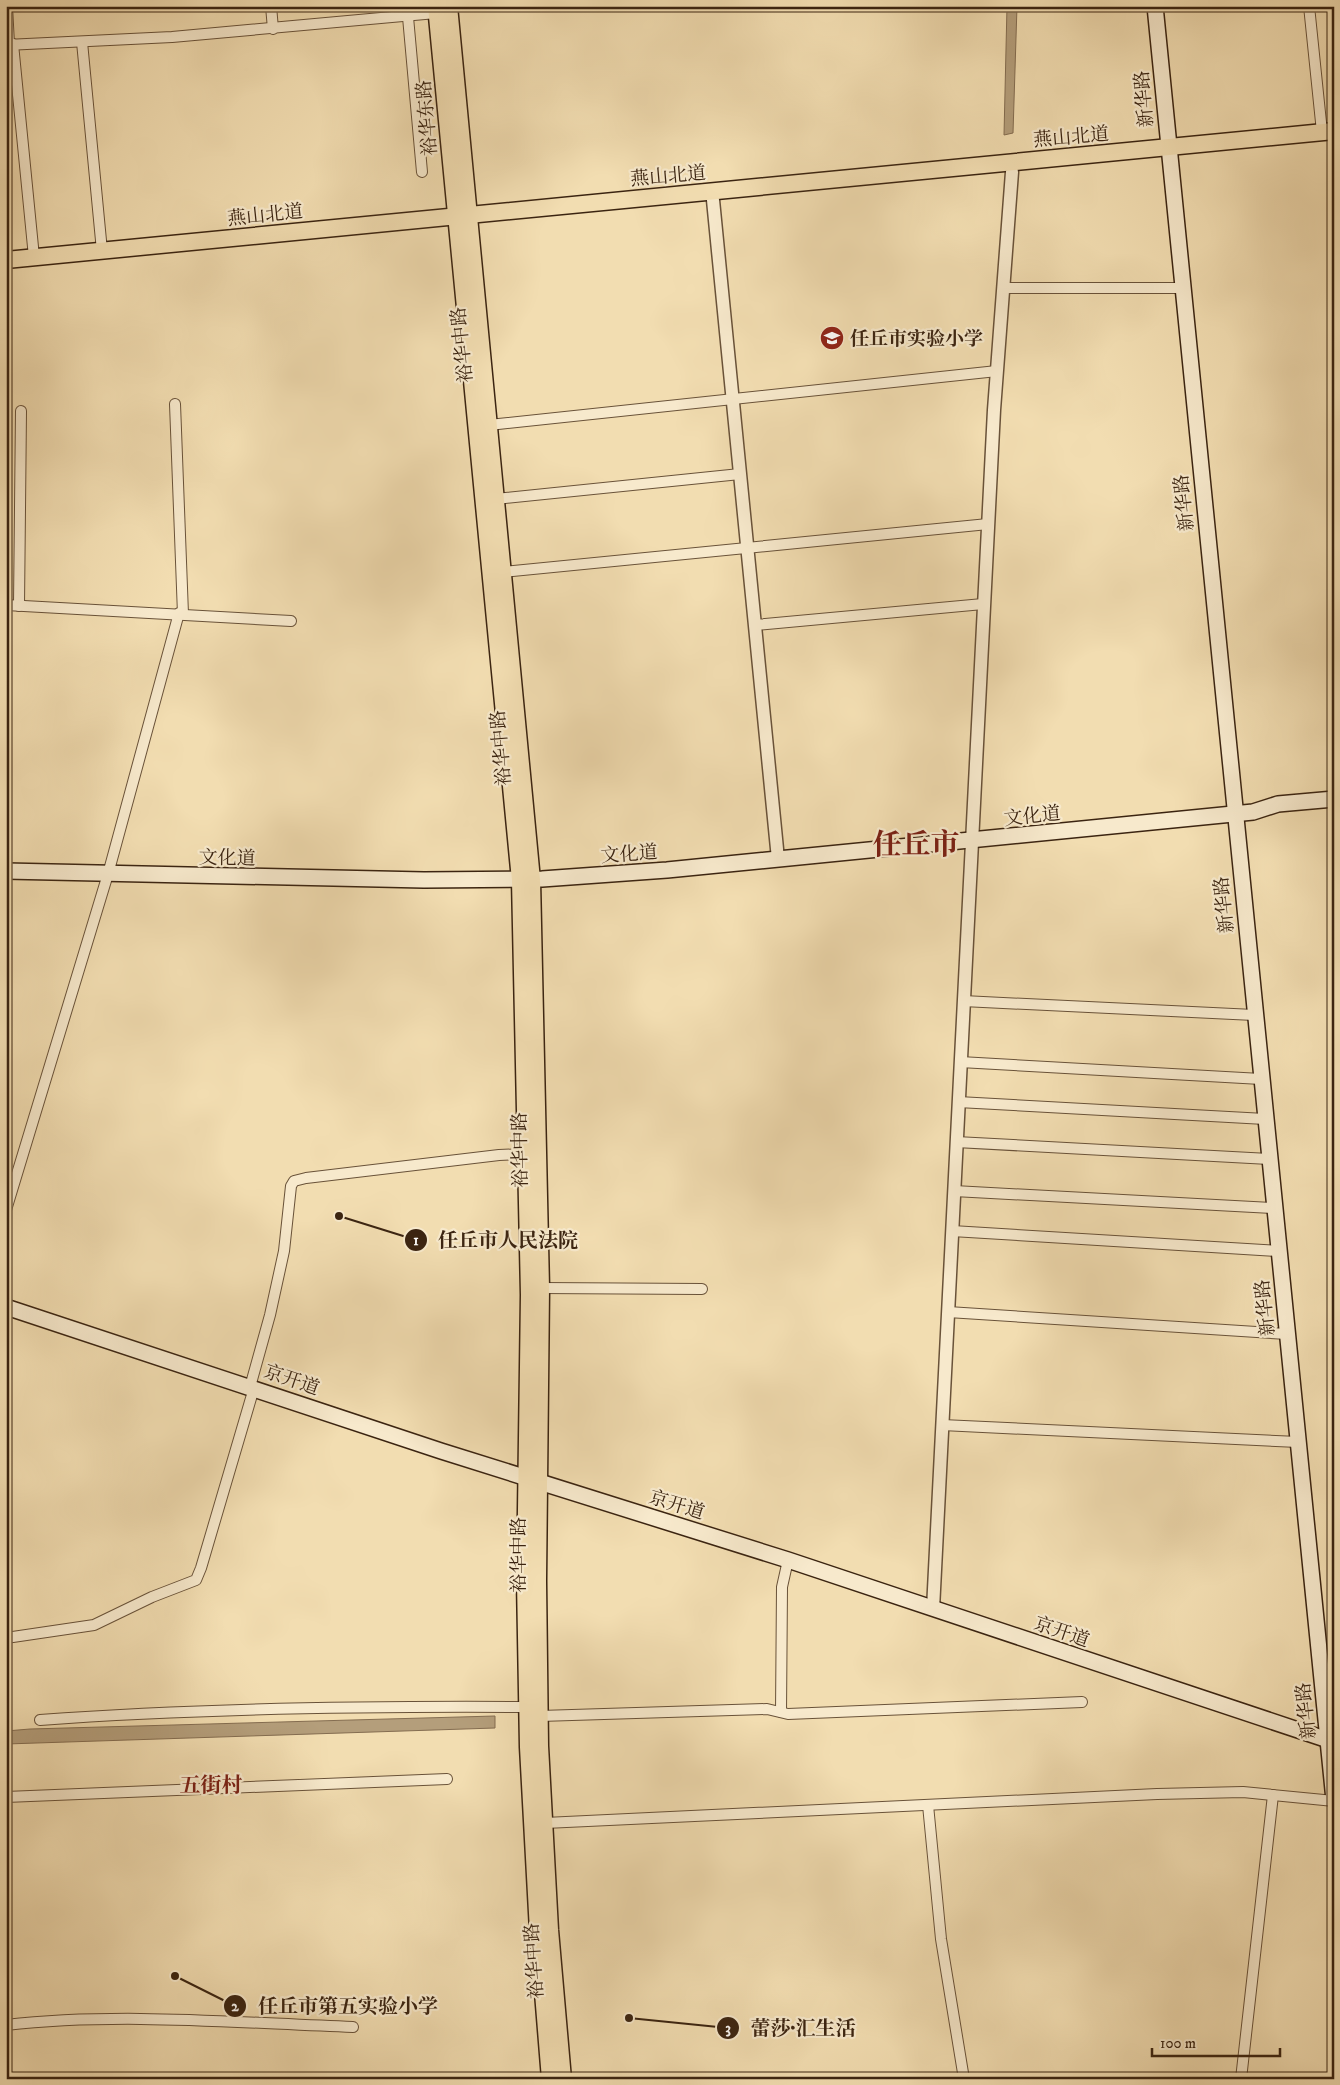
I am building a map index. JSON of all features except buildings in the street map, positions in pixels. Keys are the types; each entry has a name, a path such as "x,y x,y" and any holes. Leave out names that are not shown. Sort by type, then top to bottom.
{"main road":[{"name":"新华路","path":"1154,6 1278,1251 1331,1741 1334,1801"},
{"name":"裕华东路","path":"440,8 463,219"},
{"name":"燕山北道","path":"6,260 463,219 1330,135"},
{"name":"燕山北道","path":"6,270 463,219 713,200 1012,172 1168,152"},
{"name":"裕华中路","path":"463,219 489,425 504,572 526,880 541,1288 533,1480"},
{"name":"裕华中路","path":"463,219 526,880 529,1295 533,1480 538,1581 534,1712 538,1931 550,2079"},
{"name":"文化道","path":"1253,812 1278,804 1334,799"},
{"name":"文化道","path":"6,871 526,880 971,841 1253,812 1279,814 1334,809"},
{"name":"京开道","path":"6,1307 533,1480 788,1560 1331,1741"},
{"name":"裕华中路","path":"534,1712 545,1824 563,2079"}],"street":[{"path":"7,6 9,44 34,257"},
{"path":"271,6 273,29"},
{"path":"1309,6 1330,135"},
{"path":"9,44 82,42 273,29 440,8"},
{"path":"407,11 422,172"},
{"path":"82,42 102,251"},
{"path":"933,1609 988,524 1012,172"},
{"path":"713,200 778,859"},
{"path":"1004,288 1182,288"},
{"path":"489,425 997,371"},
{"path":"6,1210 108,874 181,613 175,404"},
{"path":"19,606 21,411"},
{"path":"496,499 740,474"},
{"path":"504,572 988,524"},
{"path":"755,625 984,604"},
{"path":"6,605 181,613 291,621"},
{"path":"963,1001 1254,1015"},
{"path":"960,1062 1261,1079"},
{"path":"958,1102 1265,1119"},
{"path":"956,1142 1269,1159"},
{"path":"6,1638 94,1624 196,1580 252,1387 270,1315 284,1251 291,1186 294,1182 306,1178 490,1156 527,1154"},
{"path":"954,1191 1274,1208"},
{"path":"952,1232 1278,1251"},
{"path":"541,1288 702,1289"},
{"path":"948,1312 1287,1334"},
{"path":"942,1425 1298,1442"},
{"path":"781,1712 782,1587 788,1560"},
{"path":"40,1720 115,1715 277,1709 534,1712 767,1709 788,1714 1082,1702"},
{"path":"6,1797 447,1779"},
{"path":"545,1824 1157,1794 1243,1792 1334,1801"},
{"path":"1241,2079 1274,1795"},
{"path":"928,1805 941,1939 964,2079"},
{"path":"6,2025 59,2019 104,2018 353,2027"}],"shaded area":[{"path":"1007,6 1017,6 1013,133 1004,135"},
{"path":"495,1716 495,1728 6,1744 6,1731 30,1729"}],"place":[{"name":"任丘市实验小学","path":"832,338"},
{"name":"任丘市人民法院","path":"339,1216"},
{"name":"任丘市第五实验小学","path":"175,1976"},
{"name":"蕾莎·汇生活","path":"629,2018"}],"district":[{"name":"任丘市","path":"916,844"},
{"name":"五街村","path":"211,1785"}]}
